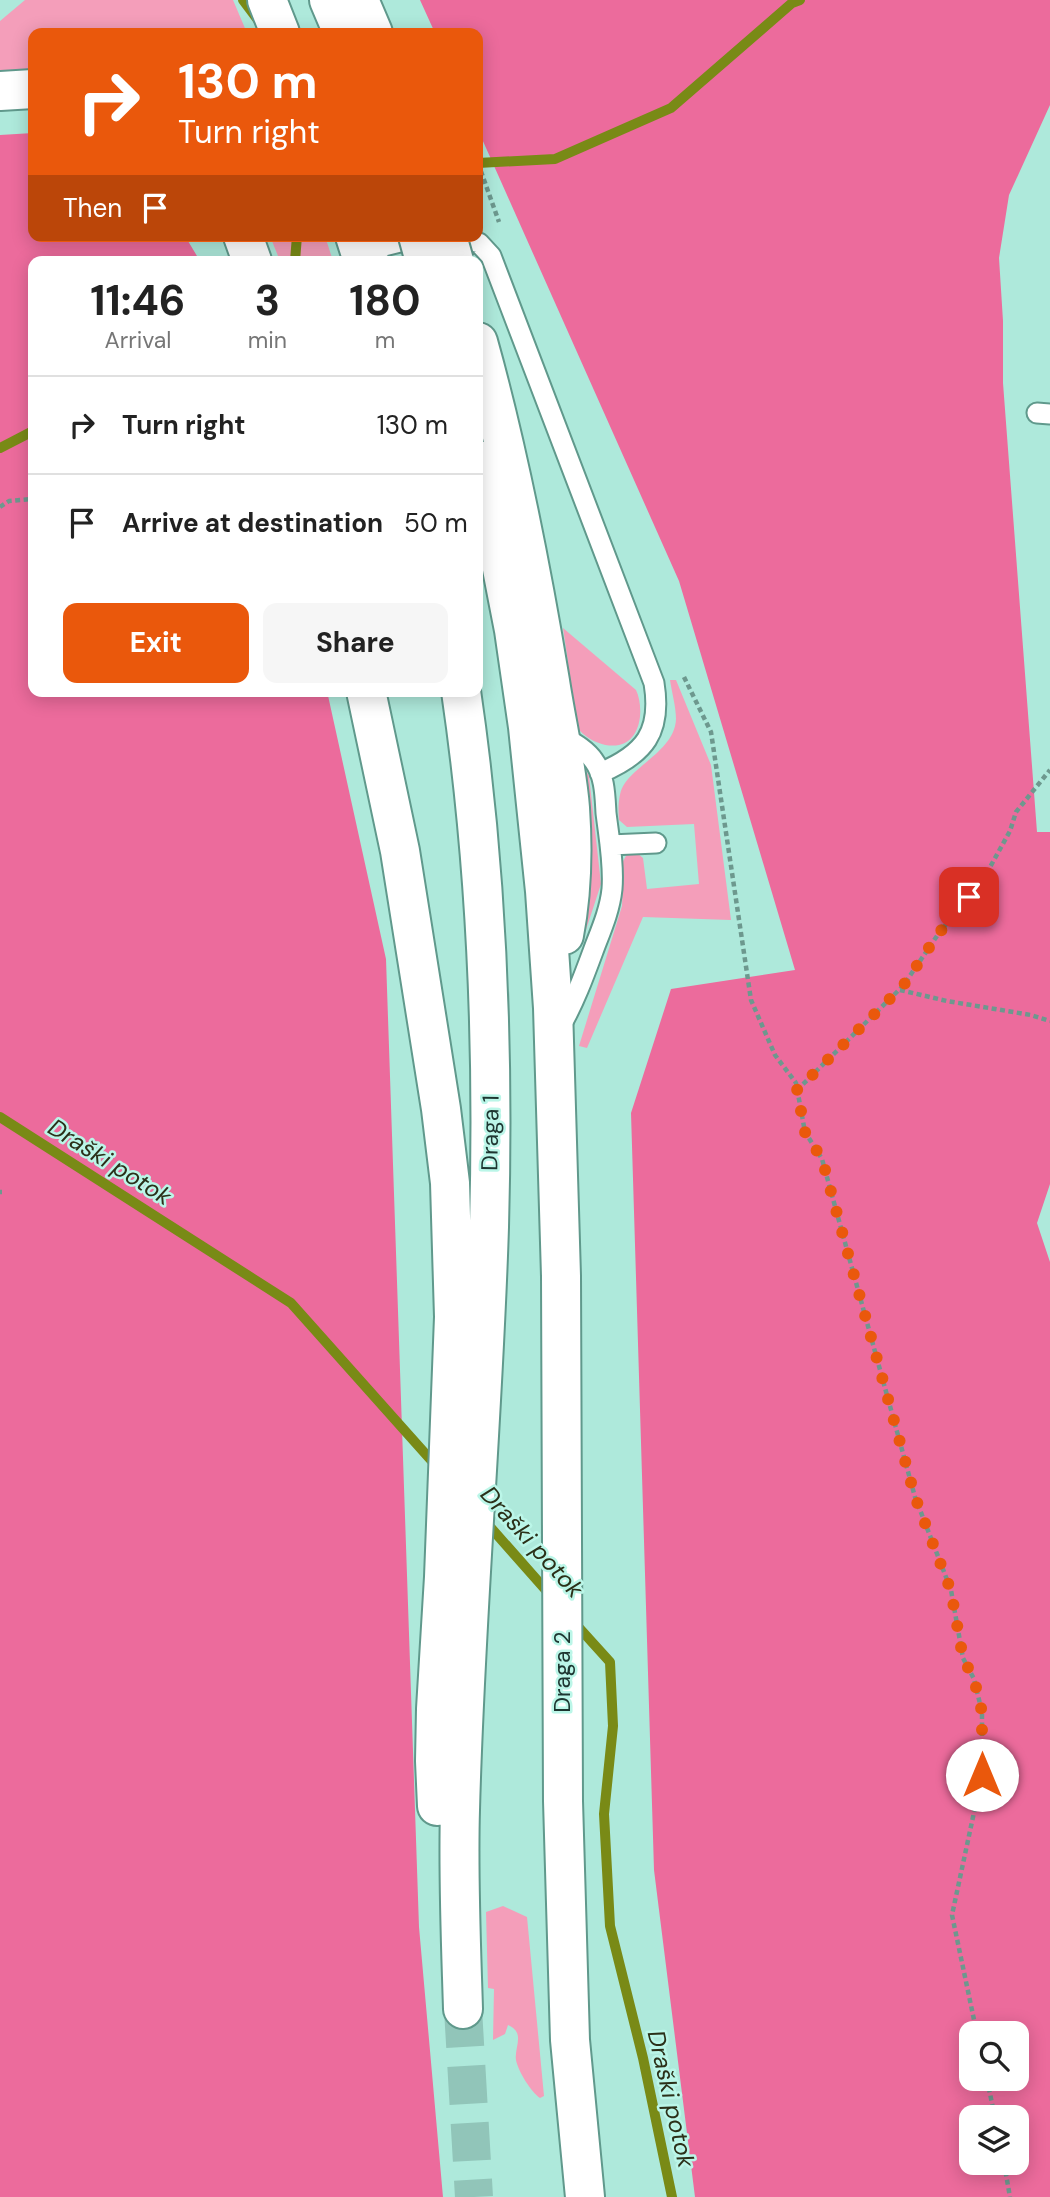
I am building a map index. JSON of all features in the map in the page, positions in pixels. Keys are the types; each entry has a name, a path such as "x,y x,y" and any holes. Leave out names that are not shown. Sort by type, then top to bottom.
{"highway":[{"path":"267,0 278,28"},
{"path":"329,0 341,28"},
{"path":"359,0 371,28"},
{"path":"0,92 28,89"},
{"path":"483,360 517,501 527,626 528,727 545,891 552,996"},
{"path":"483,480 558,734 570,806 572,874 567,920 552,996"},
{"path":"367,697 400,851 434,1058 450,1183 463,2009"},
{"name":"Draga 1","path":"457,1576 489,1227 491,1077 484,910 470,748 462,697"},
{"name":"Draga 2","path":"552,996 561,1276 563,1801 570,2040 585,2197"}],"lane":[{"path":"371,256 384,246 400,242"},
{"path":"476,242 491,256 654,683 656,712 654,726 647,741 637,753 600,773"},
{"path":"555,1035 570,1010 607,914 612,889 604,784 594,761 587,753 558,734"},
{"path":"610,845 656,843"}],"path":[{"path":"483,177 503,232"},
{"path":"0,507 9,501 28,499"},
{"path":"680,671 711,732 751,1000 775,1055 796,1083 805,1132 822,1159 915,1497 951,1591 963,1658 974,1679 982,1712 982,1775 952,1915 974,2021"},
{"path":"797,1090 899,990 939,933 984,878 1010,831 1016,812 1050,770"},
{"path":"899,990 1050,1021"},
{"path":"1006,2175 1010,2197"}],"shaded area":[{"path":"25,0 233,0 245,28 28,28 28,71 0,74 0,21"},
{"path":"420,0 1050,0 1050,105 1009,195 999,258 1003,383 1037,832 1050,832 1050,1184 1037,1223 1050,1262 1050,2197 695,2197 654,1870 631,1113 671,989 795,970 679,581 483,141 483,28 433,28"},
{"path":"28,133 28,242 189,242 197,256 28,256 28,697 328,697 386,959 419,1927 443,2197 0,2197 0,135"},
{"path":"272,242 327,242 331,256 278,256"},
{"path":"563,628 636,690 640,705 639,722 637,730 627,742 611,746 595,742 581,732 572,719 565,694 563,664 568,662"},
{"path":"670,680 676,680 711,765 731,920 643,917 587,1048 579,1046 622,906 621,865 627,854 637,853 643,858 647,889 699,884 694,824 627,827 619,820 619,801 623,787 631,776 663,747 674,729 676,714"},
{"path":"585,769 589,776 601,884 582,942 579,941"},
{"path":"503,1906 527,1917 544,2096 540,2098 529,2086 517,2065 517,2032 508,2025 505,2034 493,2040 494,1989 488,1988 486,1912"}],"waterway":[{"path":"243,0 258,20"},
{"path":"483,163 555,159 671,108 792,3 800,0"},
{"path":"295,256 297,242"},
{"path":"0,448 28,434"},
{"name":"Draški potok","path":"0,1117 291,1303 439,1469"},
{"name":"Draški potok","path":"484,1520 552,1597"},
{"name":"Draški potok","path":"572,1620 610,1662 613,1726 604,1814 610,1926 643,2058 672,2197"}],"tunnel":[{"path":"463,2009 474,2197"}],"route":[{"path":"969,897 939,933 903,986 797,1090 805,1132 822,1159 915,1497 951,1591 963,1658 974,1679 982,1712 982,1775"}]}
